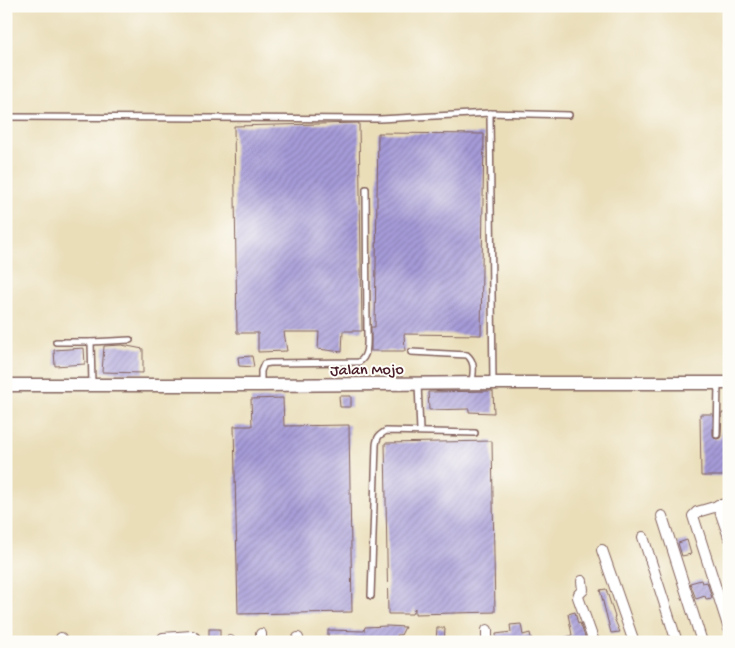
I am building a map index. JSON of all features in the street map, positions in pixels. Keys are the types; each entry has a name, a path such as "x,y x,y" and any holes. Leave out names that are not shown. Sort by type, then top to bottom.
{"street":[{"name":"Jalan Mojo","path":"6,385 724,383"},
{"path":"729,536 723,504 694,514 693,516 729,629"},
{"path":"662,516 702,642"},
{"path":"643,537 677,642"},
{"path":"602,550 634,642"},
{"path":"582,581 583,590 578,596 594,642"},
{"path":"487,630 487,642"},
{"path":"161,642 163,638 192,636 196,642"}],"lane":[{"path":"490,113 493,383"},
{"path":"6,117 380,119 490,113 569,115"},
{"path":"261,385 261,370 264,364 270,362 359,362 363,360 366,352 367,330 366,189"},
{"path":"56,342 130,340"},
{"path":"91,342 92,385"},
{"path":"411,352 467,355 474,365 472,384"},
{"path":"717,436 724,383"},
{"path":"418,384 420,432"},
{"path":"371,596 377,440 379,435 386,431 475,433"}],"building":[{"path":"359,123 362,331 343,331 342,352 318,349 319,332 284,332 287,351 258,352 258,333 237,333 234,126"},
{"path":"378,133 484,134 481,335 404,334 405,351 371,351 371,327 375,327"},
{"path":"122,345 143,349 143,373 102,372 104,346"},
{"path":"84,348 85,364 55,366 54,350"},
{"path":"252,356 254,367 239,366 238,357"},
{"path":"493,391 494,413 469,412 469,409 429,410 428,392"},
{"path":"339,396 351,396 351,407 340,407"},
{"path":"283,398 284,426 349,425 352,612 238,614 234,426 252,426 251,399"},
{"path":"722,413 729,413 729,476 701,476 700,414 713,414 713,435 717,439 721,436"},
{"path":"492,441 495,612 415,614 415,608 412,614 388,614 385,443"},
{"path":"687,540 691,554 682,556 678,543"},
{"path":"701,580 702,583 707,582 712,598 706,599 705,596 696,599 690,583"},
{"path":"606,589 620,632 611,633 600,590"},
{"path":"575,612 578,624 580,623 586,639 559,642 558,640 572,635 568,614"},
{"path":"521,624 523,635 530,633 532,642 497,642 496,634 511,632 510,625"},
{"path":"365,627 405,627 401,635 397,635 397,638 356,640 356,638 328,638 328,630 364,631"},
{"path":"437,628 445,628 444,642 436,642"},
{"path":"209,629 220,629 220,638 209,638"}]}
